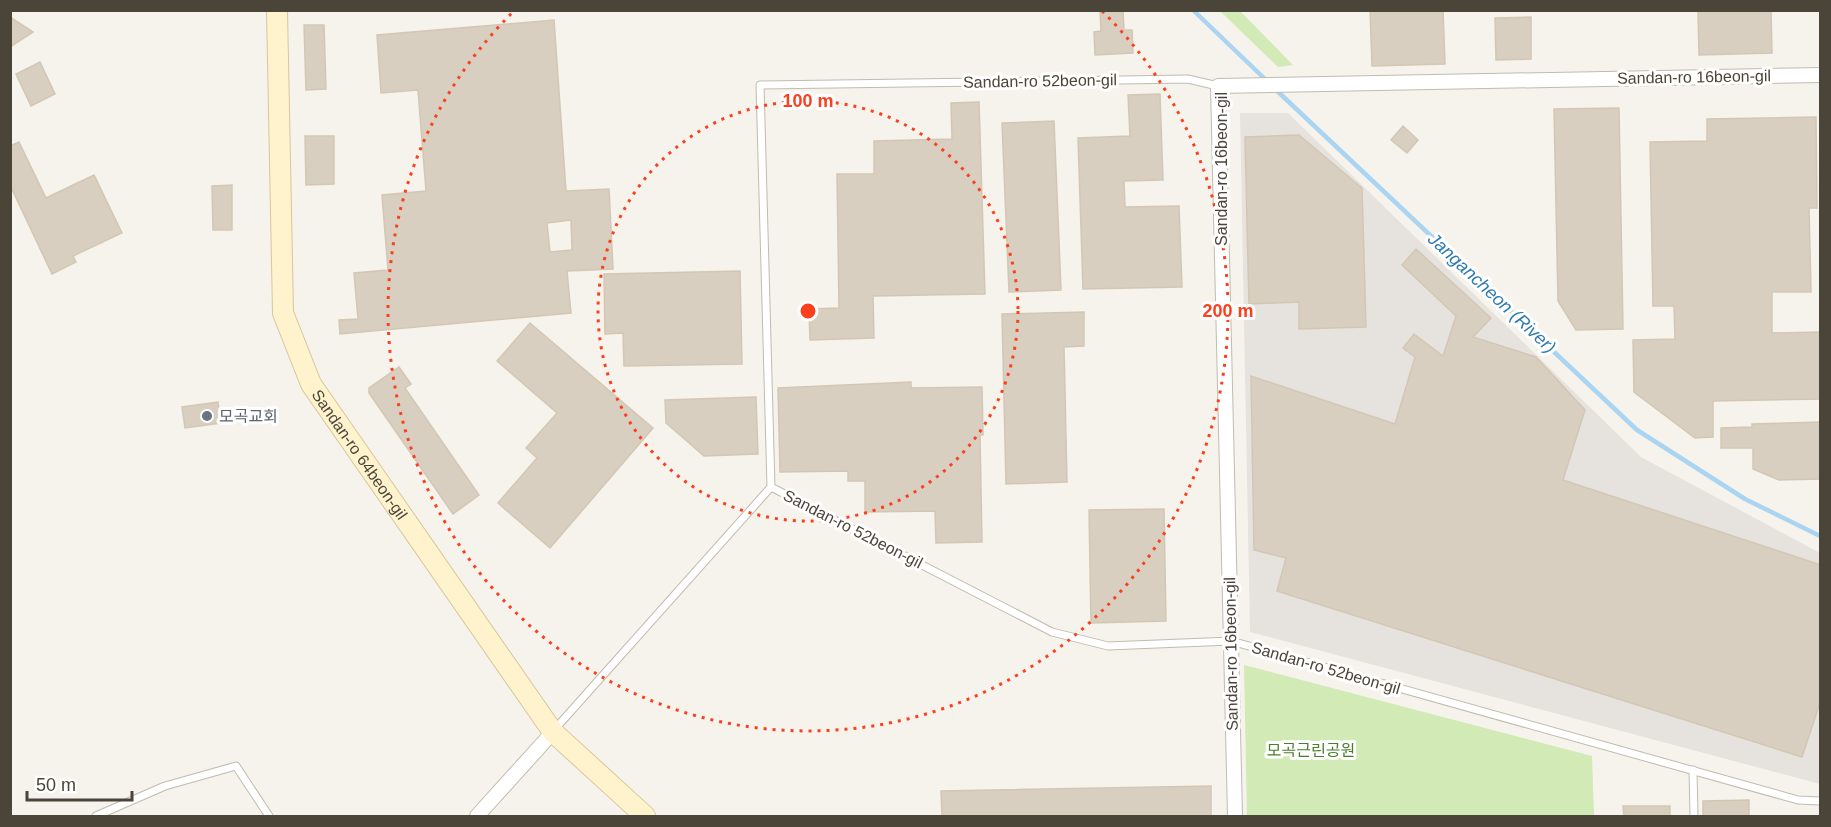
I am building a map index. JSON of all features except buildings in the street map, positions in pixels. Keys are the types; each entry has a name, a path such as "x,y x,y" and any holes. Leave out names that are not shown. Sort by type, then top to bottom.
{"street":[{"name":"Sandan-ro 64beon-gil","path":"277,10 283,313 311,384 553,732 645,816"},
{"name":"Sandan-ro 16beon-gil","path":"1235,816 1218,86 1325,86 1821,75"},
{"path":"477,816 553,732"}],"lane":[{"name":"Sandan-ro 52beon-gil","path":"553,732 771,487 760,86 1188,79 1218,86"},
{"name":"Sandan-ro 52beon-gil","path":"771,487 1052,632 1108,646 1231,641 1798,800 1821,801"},
{"path":"96,816 165,786 236,766 269,816"},
{"path":"1693,770 1694,816"}],"shaded area":[{"path":"1240,113 1288,113 1641,457 1820,553 1820,784 1250,632"}],"green space":[{"path":"1220,11 1240,11 1293,65 1278,67"},
{"name":"모곡근린공원","path":"1244,665 1592,756 1594,816 1247,816"}],"waterway":[{"name":"Jangancheon (River)","path":"1193,10 1268,82"},
{"name":"Jangancheon (River)","path":"1274,88 1637,430 1745,499 1820,536"}],"place":[{"name":"모곡교회","path":"207,416"}]}
